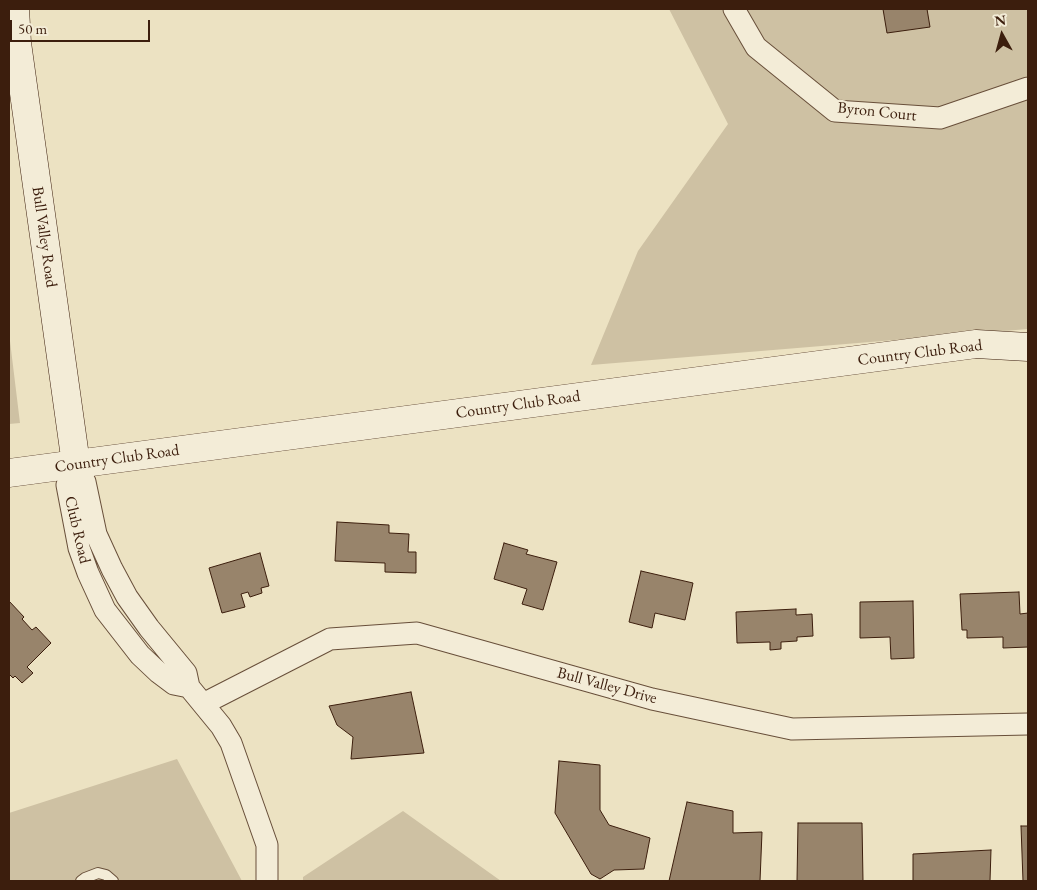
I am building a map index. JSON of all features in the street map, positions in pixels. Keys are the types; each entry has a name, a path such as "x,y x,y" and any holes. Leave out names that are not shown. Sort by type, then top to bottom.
{"street":[{"name":"Bull Valley Road","path":"15,9 17,43 76,464"},
{"name":"Byron Court","path":"734,9 756,47 835,111 940,118 1028,88"},
{"name":"Country Club Road","path":"9,473 976,344 1028,347"},
{"name":"Club Road","path":"76,464 85,482 96,534 104,555 127,597 186,673 189,687 221,726 231,743 267,845 267,881"},
{"name":"Club Road","path":"76,464 67,485 79,548 105,610 140,655 158,672 174,684 189,687"},
{"path":"123,634 143,620"},
{"name":"Bull Valley Drive","path":"203,704 330,640 417,633 652,699 792,729 1028,724"}],"lane":[{"path":"82,881 98,873 106,875 113,881"}],"shaded area":[{"path":"669,9 1028,9 1028,329 591,365 638,251 728,124"},
{"path":"9,333 20,423 9,424"},
{"path":"177,759 242,881 9,881 9,813"},
{"path":"403,811 501,881 303,881 303,877"}],"building":[{"path":"883,9 927,9 930,27 887,33"},
{"path":"337,522 389,525 389,533 409,534 408,552 416,552 416,573 385,572 385,563 335,561"},
{"path":"504,543 528,550 526,554 557,562 543,610 522,604 527,589 494,579"},
{"path":"260,553 269,586 261,588 262,593 250,597 248,592 241,594 245,607 222,613 209,568"},
{"path":"641,571 693,583 685,620 655,613 652,628 629,622"},
{"path":"1019,592 1020,614 1028,613 1028,647 1003,648 1003,637 967,638 967,630 962,630 960,594"},
{"path":"9,601 24,617 22,619 32,630 36,627 51,643 27,667 33,673 22,683 15,676 13,678 9,674"},
{"path":"913,601 914,658 891,659 890,637 860,638 860,602"},
{"path":"796,609 796,615 812,614 813,636 797,637 797,641 781,642 781,649 770,650 770,642 737,643 736,612"},
{"path":"411,692 424,753 351,759 353,737 337,725 329,706"},
{"path":"559,761 600,765 600,810 609,825 650,838 644,869 614,870 600,879 591,874 555,813"},
{"path":"687,802 733,811 733,833 762,832 760,881 669,881"},
{"path":"798,823 862,823 863,881 797,881"},
{"path":"1021,826 1028,826 1028,881 1023,881"},
{"path":"991,850 990,881 913,881 913,854"}]}
